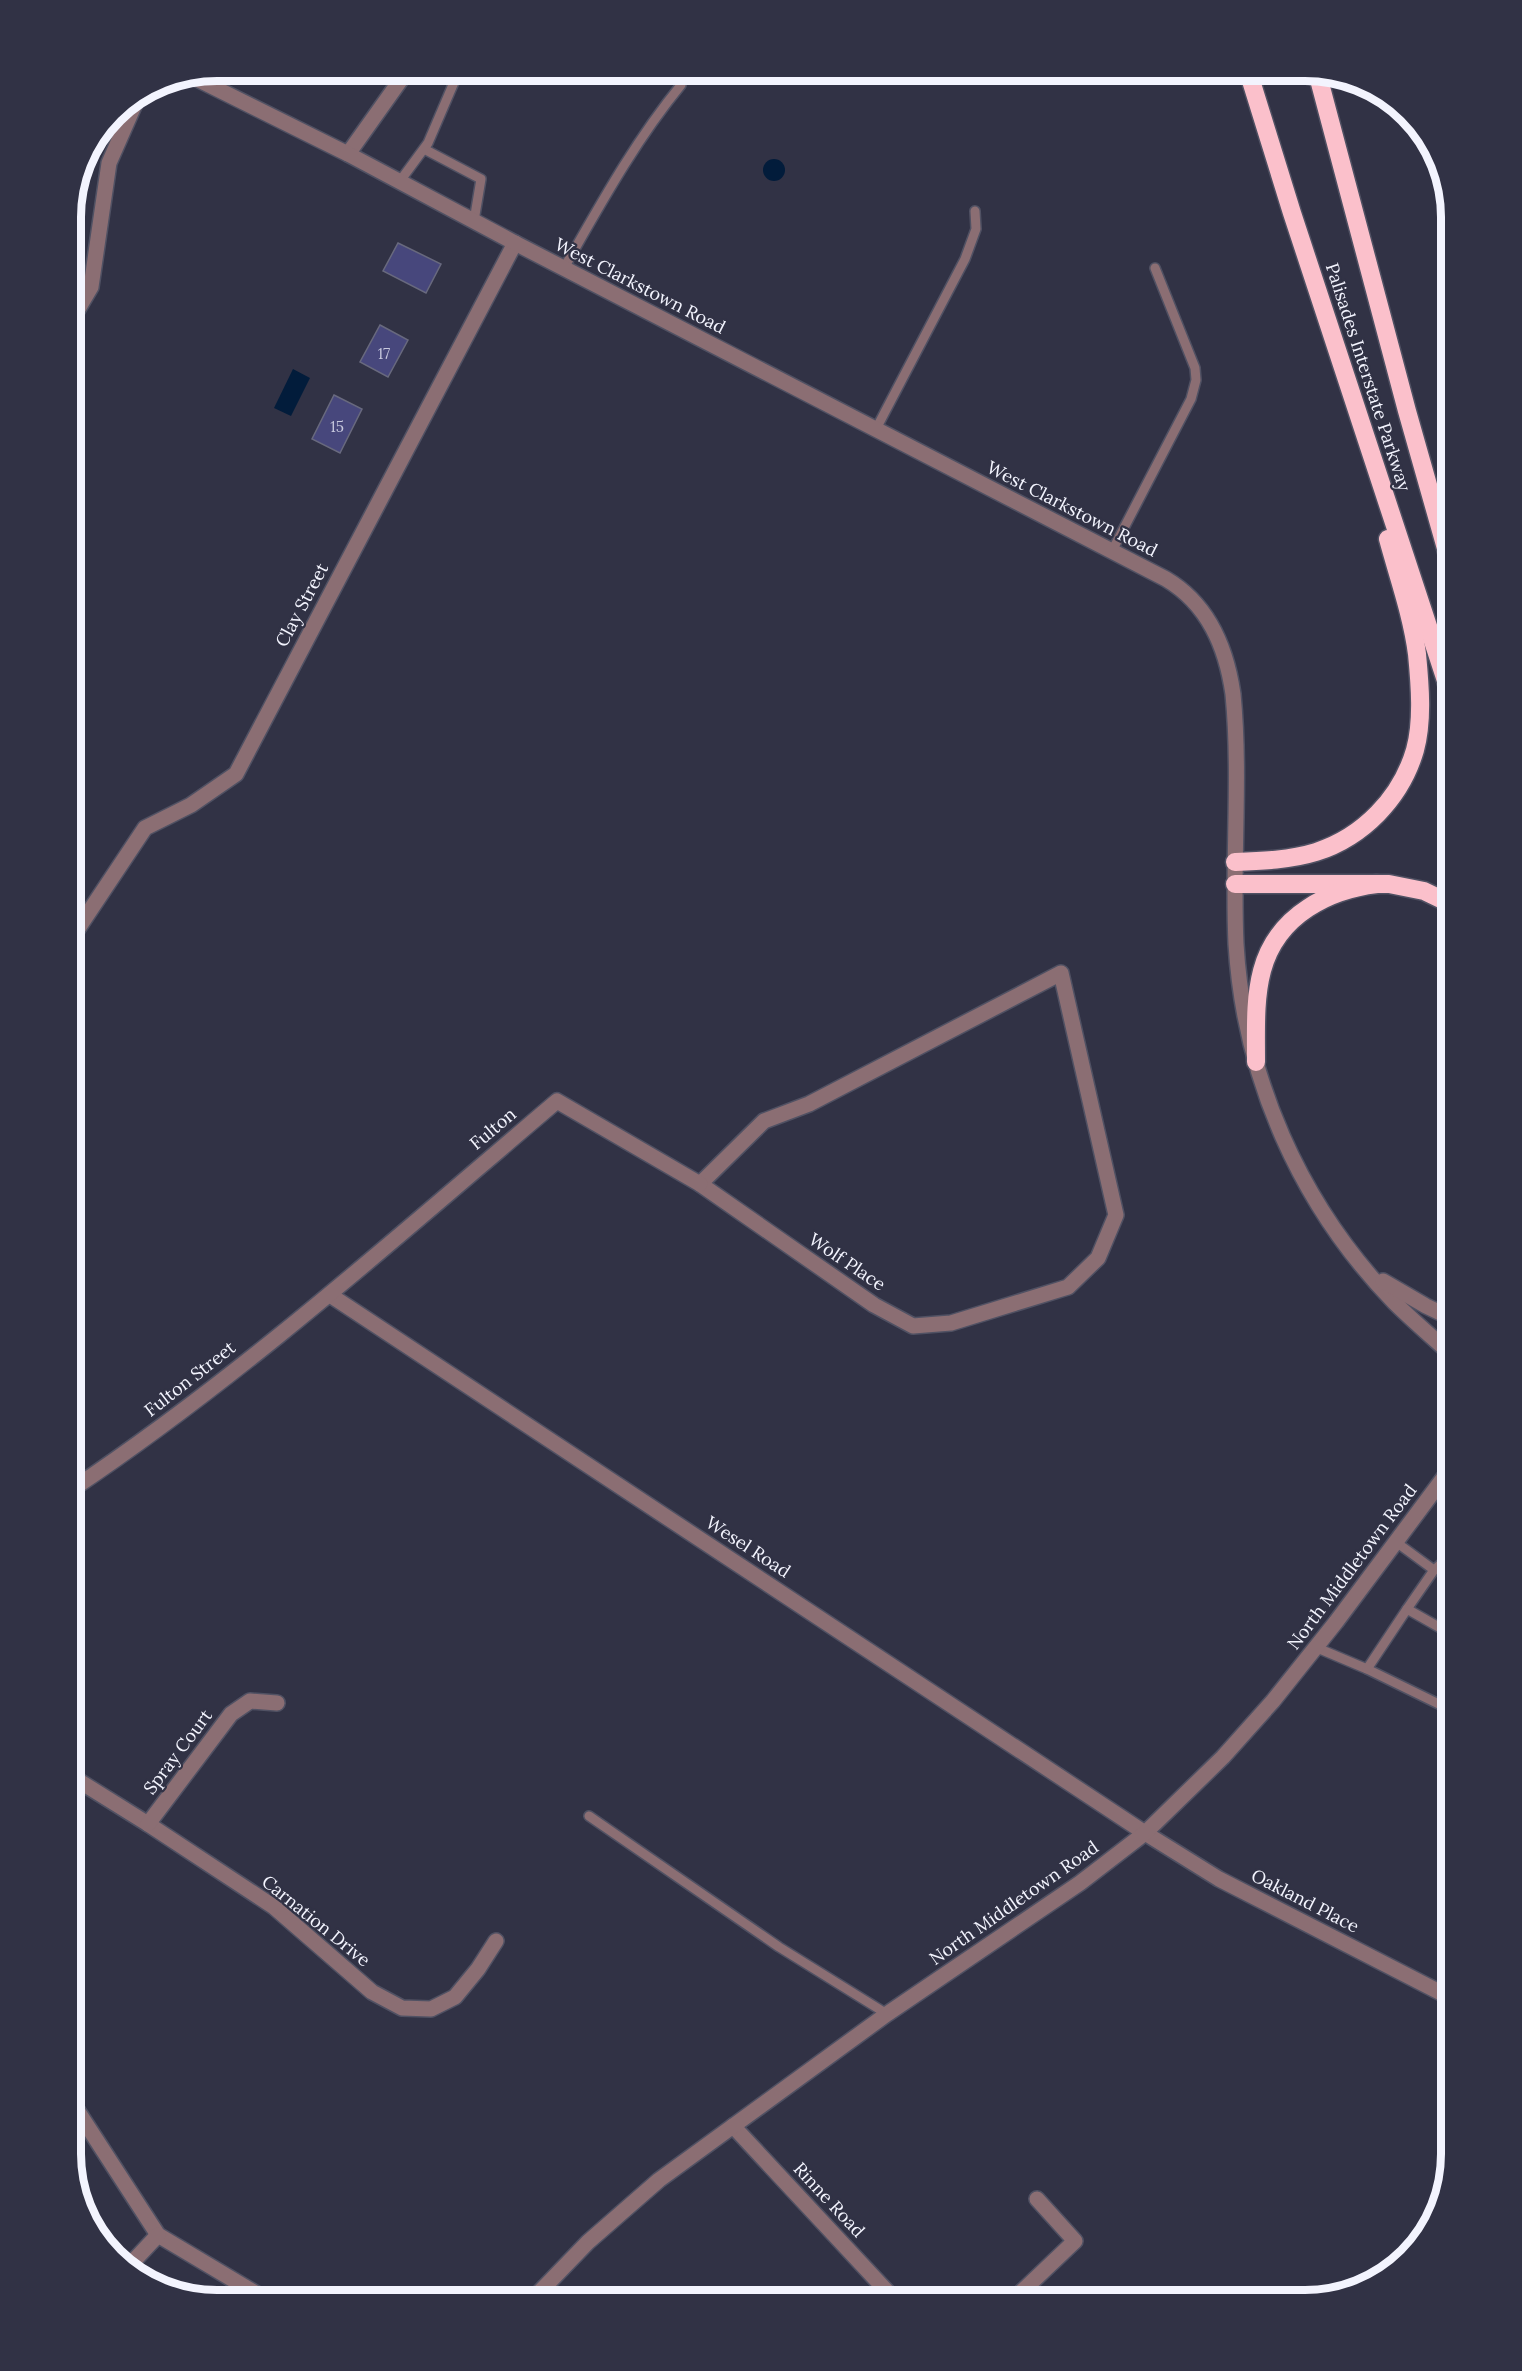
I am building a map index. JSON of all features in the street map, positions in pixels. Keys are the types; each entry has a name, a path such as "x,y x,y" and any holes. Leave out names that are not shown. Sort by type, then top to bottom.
{"highway":[{"name":"Palisades Interstate Parkway","path":"1251,81 1336,349 1441,663"},
{"name":"Palisades Interstate Parkway","path":"1320,82 1441,528"},
{"path":"1234,862 1298,856 1324,849 1348,838 1374,818 1392,796 1406,774 1416,744 1419,691 1414,637 1336,349"},
{"path":"1235,884 1377,884 1412,888 1441,898"},
{"path":"1256,1062 1259,983 1264,961 1278,935 1294,919 1323,899 1353,888 1377,884"}],"street":[{"path":"348,154 400,81"},
{"name":"West Clarkstown Road","path":"203,82 348,154 515,243 1166,579 1188,595 1205,613 1223,650 1231,678 1235,708 1234,862 1238,967 1256,1062 1269,1105 1289,1152 1314,1198 1394,1301 1441,1344"},
{"path":"81,304 91,287 109,163 132,111"},
{"name":"Clay Street","path":"81,924 145,828 191,805 236,774 515,243"},
{"name":"Wolf Place","path":"1061,973 1116,1215 1098,1258 1068,1287 951,1323 913,1326 874,1305 700,1184 764,1121 809,1104 1061,973"},
{"name":"Fulton","path":"330,1295 557,1101 700,1184"},
{"path":"1370,1273 1410,1298 1441,1313"},
{"name":"Fulton Street","path":"81,1483 135,1447 330,1295"},
{"name":"Wesel Road","path":"330,1295 1145,1833"},
{"name":"North Middletown Road","path":"542,2290 597,2234 659,2180 887,2014 1080,1883 1145,1833 1223,1757 1273,1701 1441,1483"},
{"name":"Spray Court","path":"148,1824 231,1714 250,1701 277,1703"},
{"name":"Carnation Drive","path":"81,1783 274,1907 372,1992 402,2008 431,2009 454,1997 478,1969 496,1941"},
{"name":"Oakland Place","path":"1145,1833 1219,1879 1441,1992"},
{"path":"81,2116 158,2235 250,2290"},
{"name":"Rinne Road","path":"733,2126 886,2290"},
{"path":"1024,2290 1075,2241 1037,2199"},
{"path":"133,2261 158,2235"}],"lane":[{"path":"400,181 424,149 455,81"},
{"path":"564,268 618,173 681,85"},
{"path":"424,149 481,179 474,221"},
{"path":"876,429 965,259 976,229 975,211"},
{"path":"1112,551 1191,399 1196,380 1195,368 1155,268"},
{"path":"1396,1542 1434,1570"},
{"path":"1367,1669 1434,1570 1441,1564"},
{"path":"1407,1609 1441,1628"},
{"path":"1316,1647 1441,1705"},
{"path":"589,1816 779,1947 887,2014"}],"water":[{"path":"774,159 782,162 785,170 782,178 774,181 766,178 763,170 766,162"},
{"path":"293,369 310,378 291,416 274,408"}],"building":[{"path":"398,243 441,264 426,293 383,271"},
{"path":"380,325 408,340 388,377 360,362"},
{"path":"334,395 362,409 340,453 312,439"}]}
